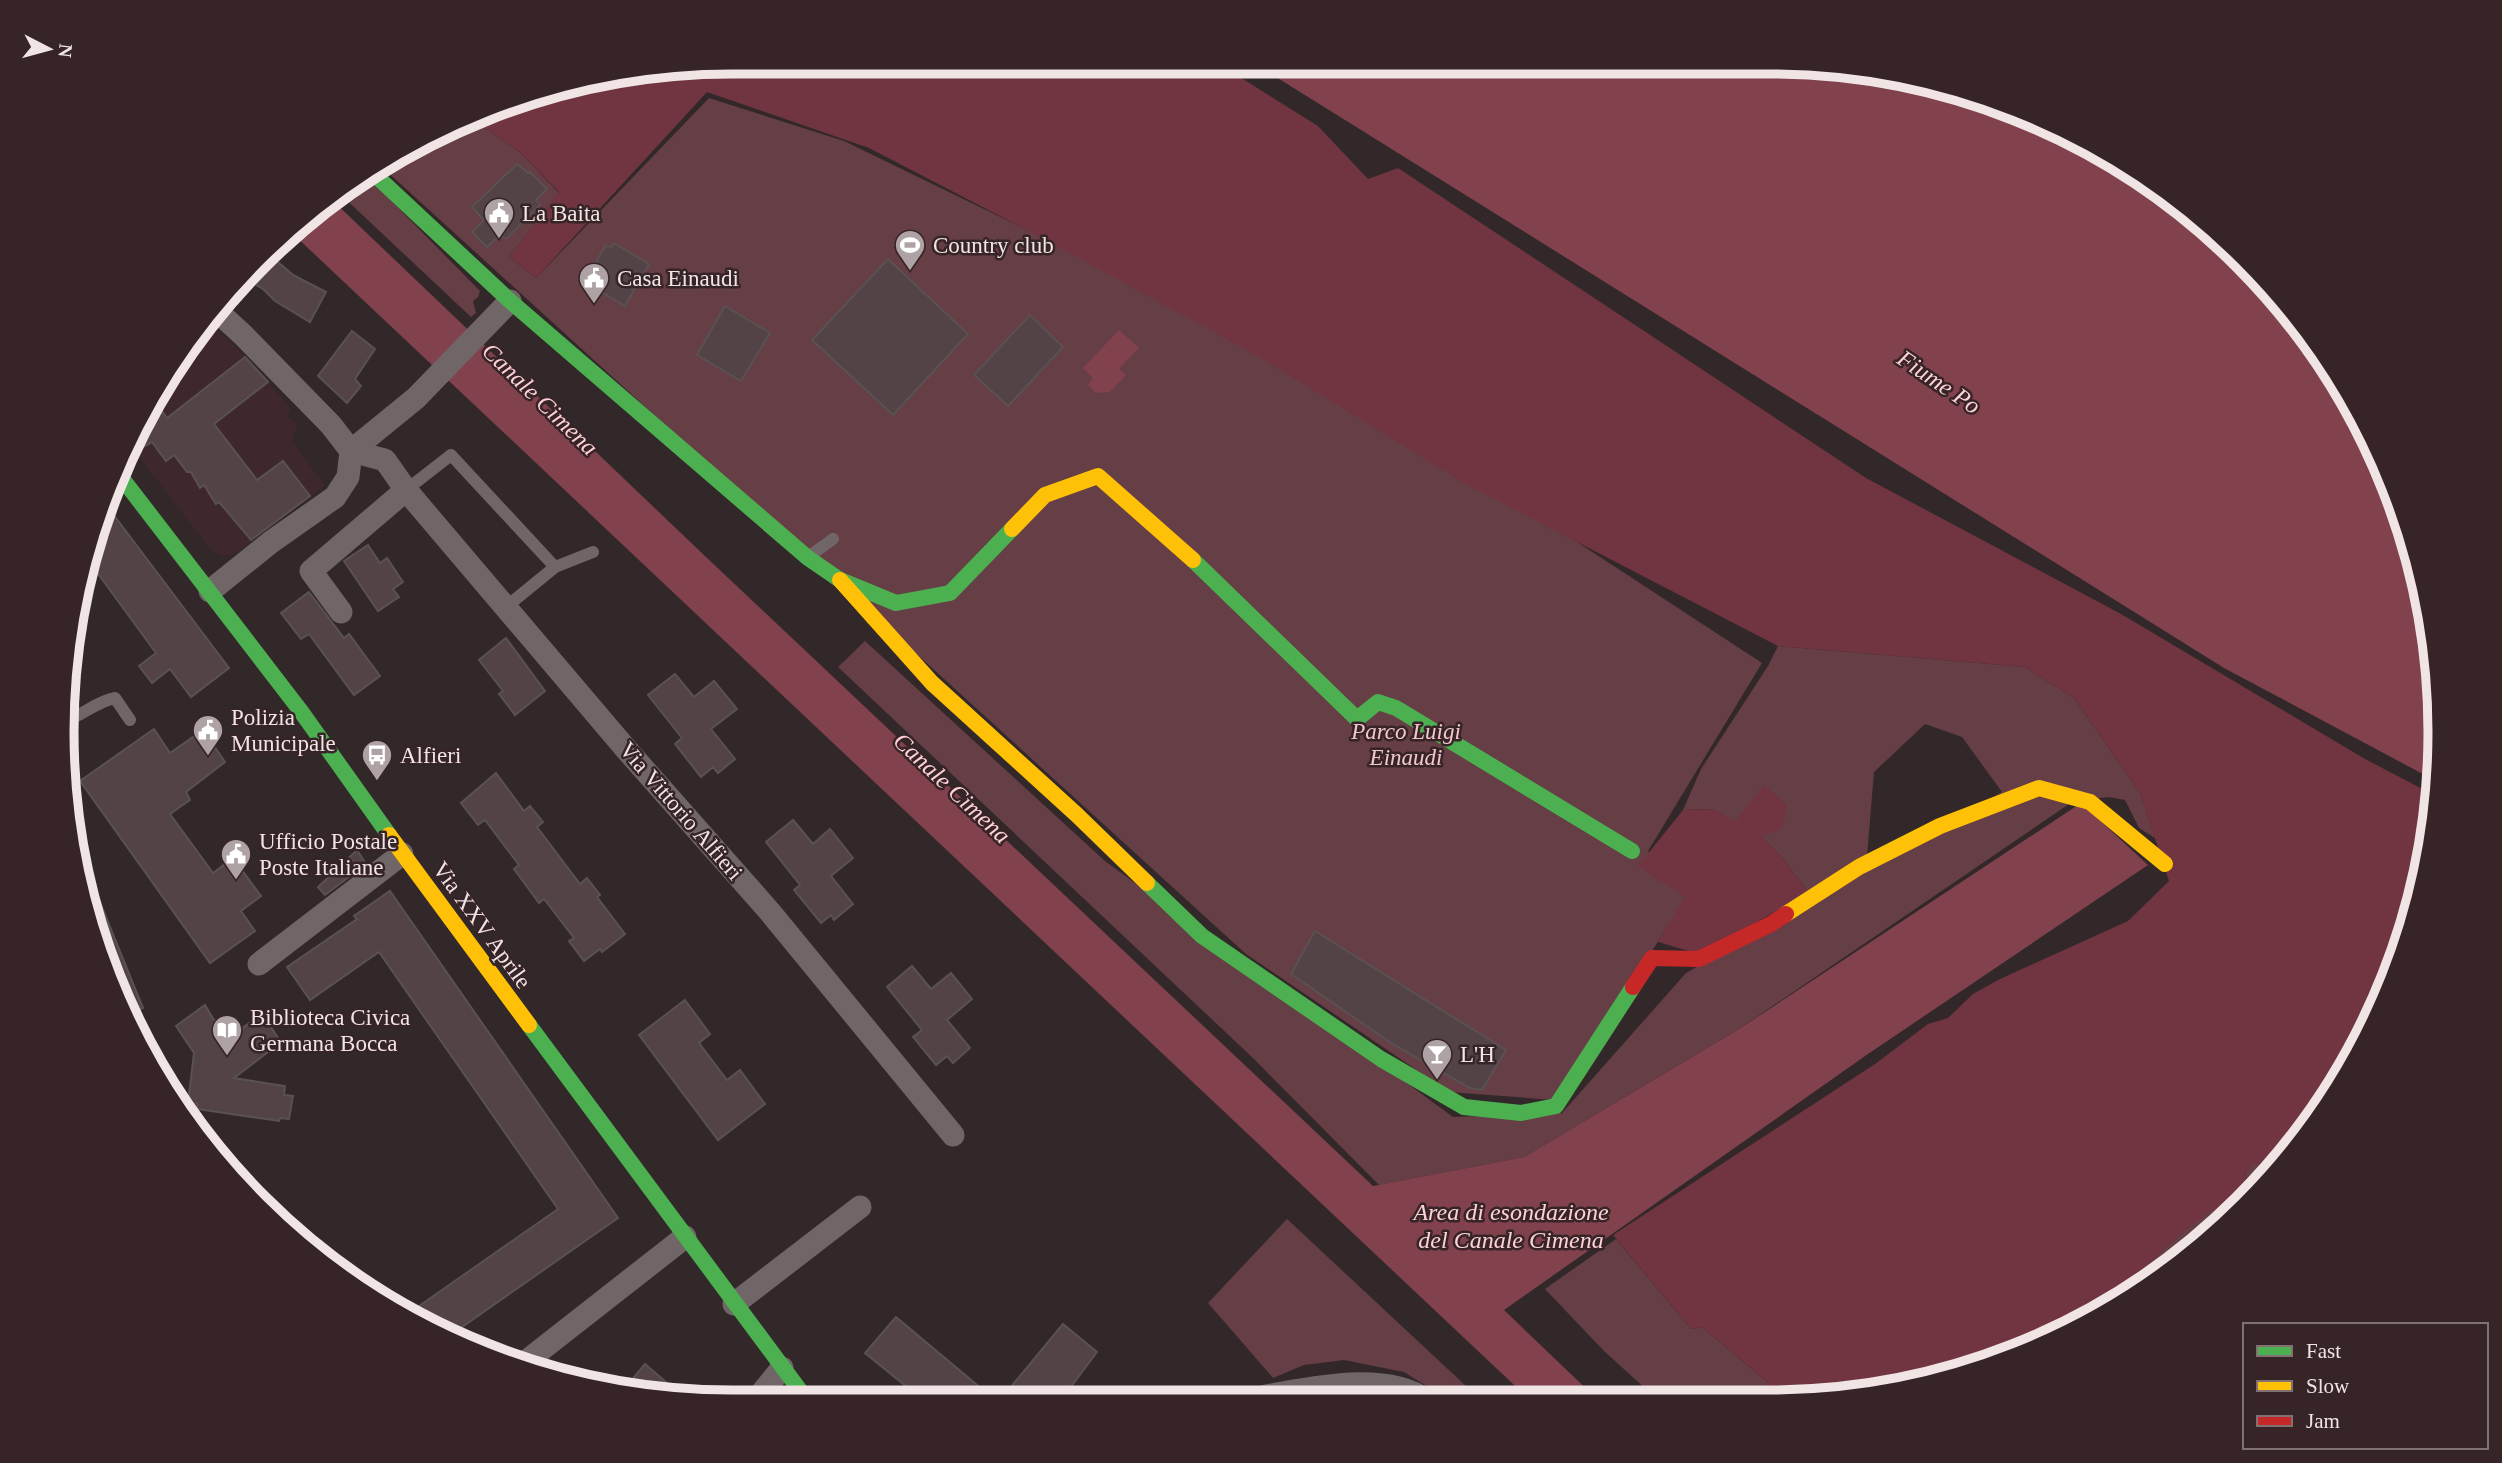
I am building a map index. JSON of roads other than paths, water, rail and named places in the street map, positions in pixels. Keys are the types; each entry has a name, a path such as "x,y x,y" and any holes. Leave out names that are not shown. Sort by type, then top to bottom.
{"street":[{"path":"377,177 510,301 808,558 840,580 896,603 950,593 1045,495 1098,476 1204,569 1357,719 1378,702 1396,708 1632,850"},
{"path":"351,451 416,398 510,301"},
{"path":"210,591 271,542 335,496 348,477 351,451 331,425 222,316"},
{"name":"Via Vittorio Alfieri","path":"351,451 385,460 406,490 626,749 778,922 953,1135"},
{"name":"Via XXV Aprile","path":"124,481 347,774 402,854 799,1390"},
{"path":"341,612 311,571 406,490"},
{"path":"840,580 932,682 1202,936 1381,1059 1464,1107 1521,1113 1556,1106 1652,958 1699,959 1771,924 1859,867 1940,826 2039,788 2090,802 2165,864"},
{"path":"259,964 402,854"},
{"path":"734,1304 860,1207"},
{"path":"530,1358 685,1237"},
{"path":"764,1390 782,1368"},
{"path":"1304,1390 1378,1382 1399,1390"}],"lane":[{"path":"406,490 451,456 555,566"},
{"path":"808,558 833,539"},
{"path":"506,607 555,566 593,552"},
{"path":"74,717 100,701 115,698 130,720"}],"water":[{"name":"Fiume Po","path":"1271,74 1770,74 1856,79 1899,86 1982,108 2062,141 2136,184 2204,237 2236,266 2265,298 2318,366 2361,440 2394,520 2416,603 2427,688 2427,776 2224,668"},
{"path":"337,205 1373,1186 1524,1157 1739,1029 2081,803 2148,865 1868,1054 1504,1310 1588,1390 1519,1390 297,238"},
{"path":"1119,330 1139,348 1119,369 1126,375 1110,392 1096,393 1088,385 1093,378 1083,368"}],"place":[{"name":"La Baita","path":"499,240"},
{"name":"Country club","path":"910,272"},
{"name":"Casa Einaudi","path":"594,305"},
{"name":"Polizia Municipale","path":"208,757"},
{"name":"Alfieri","path":"377,782"},
{"name":"Ufficio Postale Poste Italiane","path":"236,881"},
{"name":"Biblioteca Civica Germana Bocca","path":"227,1057"},
{"name":"L'H","path":"1437,1081"}],"water label":[{"name":"Canale Cimena","path":"540,399"},
{"name":"Canale Cimena","path":"952,788"},
{"name":"Area di esondazione del Canale Cimena","path":"1511,1226"}],"park label":[{"name":"Parco Luigi Einaudi","path":"1406,744"}]}
